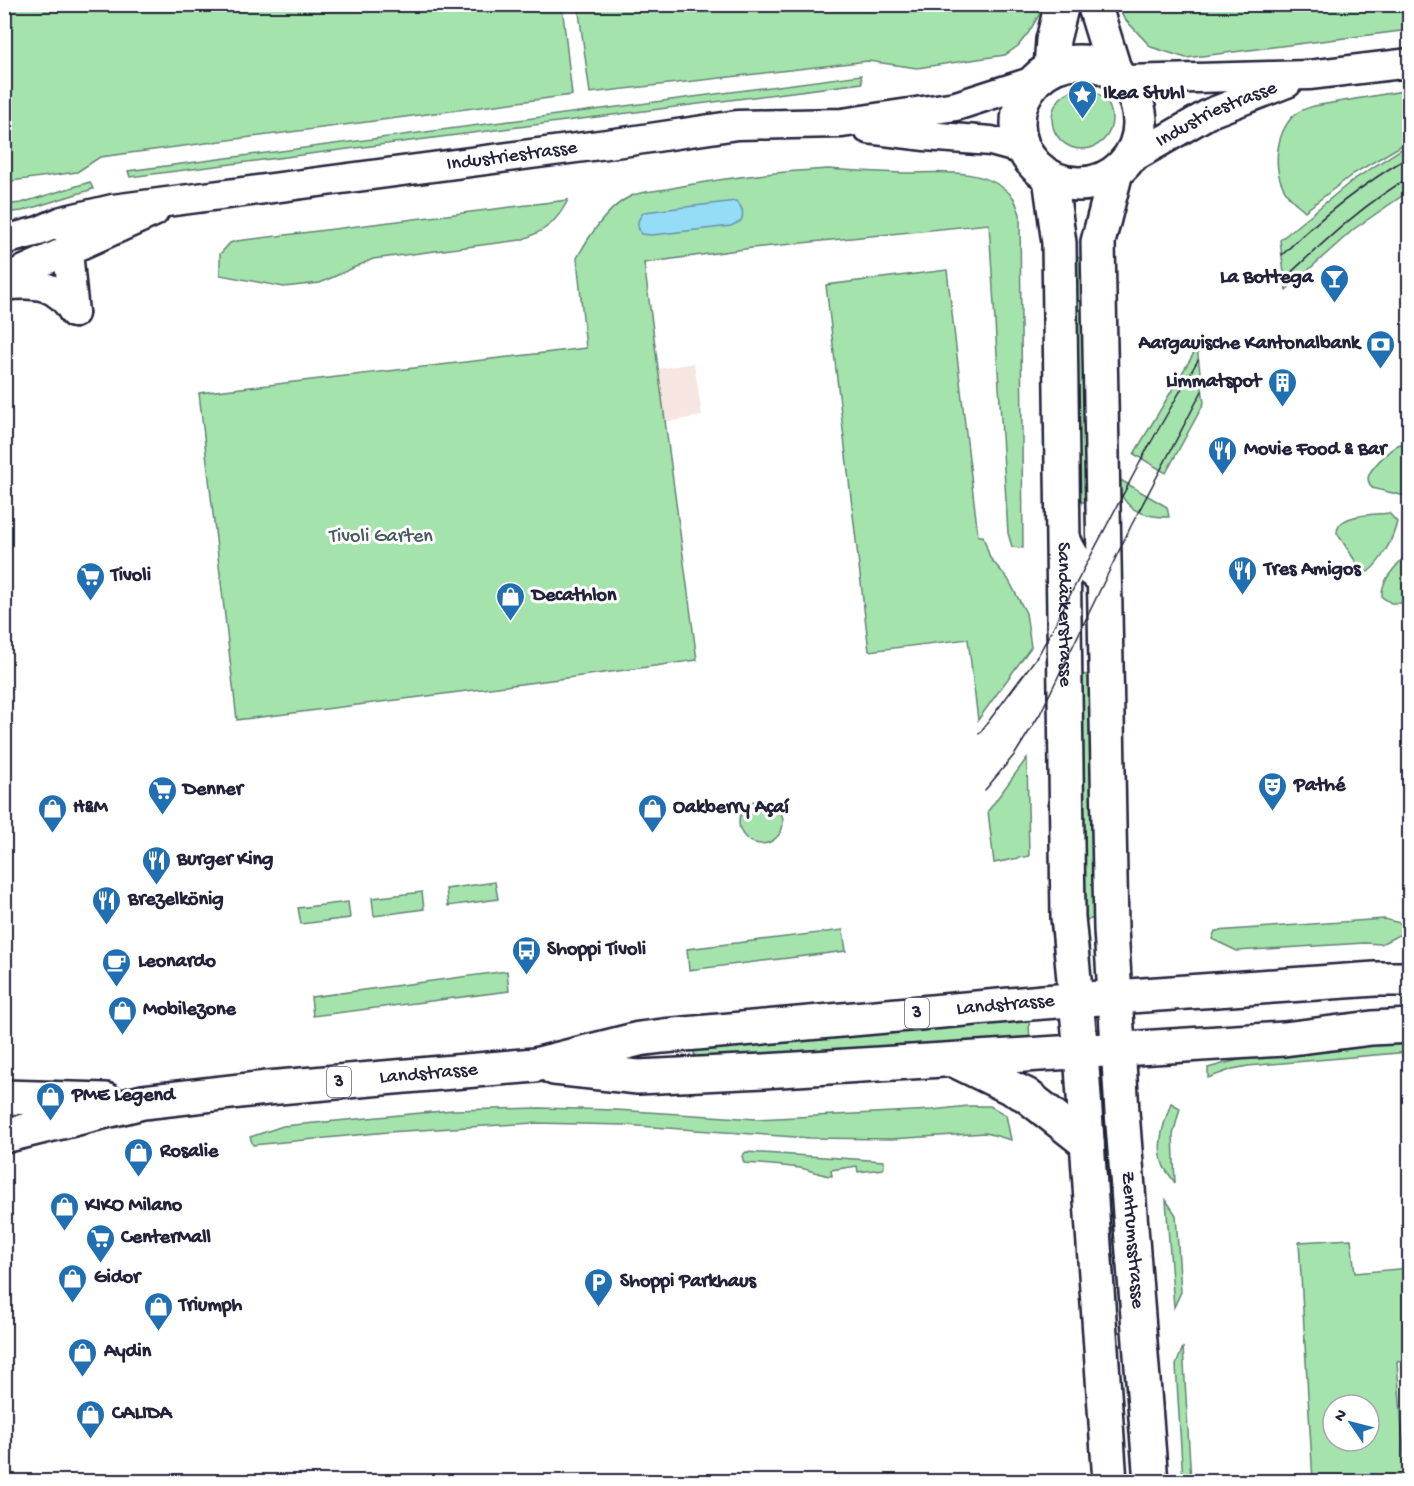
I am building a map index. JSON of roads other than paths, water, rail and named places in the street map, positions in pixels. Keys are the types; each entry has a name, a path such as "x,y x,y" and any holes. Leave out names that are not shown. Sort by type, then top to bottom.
{"street":[{"path":"1062,4 1042,74 1024,96 1018,114 1018,132 1024,150 1039,170 1067,184 1084,185 1101,181 1123,166 1137,145 1141,119 1135,94 1120,76 1094,4"},
{"path":"1042,74 1072,62 1095,63 1120,76"},
{"name":"Industriestrasse","path":"1120,76 1309,75 1410,63"},
{"name":"Industriestrasse","path":"4,240 39,231 62,220 122,216 183,199 737,125 842,123 956,106 1042,74"},
{"name":"Industriestrasse","path":"1123,166 1210,112 1309,75"},
{"name":"Industriestrasse","path":"842,123 878,131 991,141 1024,150"},
{"name":"Sandäckerstrasse","path":"1116,997 1111,929 1098,242 1123,166"},
{"name":"Sandäckerstrasse","path":"1050,177 1059,243 1068,917 1081,1052"},
{"path":"74,313 69,238 78,225 122,216"},
{"path":"74,313 87,262 122,216"},
{"path":"39,231 58,239 68,250"},
{"path":"4,279 68,250"},
{"path":"4,286 23,284 51,289 67,301 74,313"},
{"path":"1063,531 1078,562 1093,575 1104,580"},
{"name":"Landstrasse","path":"4,1136 143,1102 267,1088 534,1065 663,1035 1116,997 1375,979 1410,979"},
{"name":"Zentrumsstrasse","path":"1116,997 1118,1050 1151,1482"},
{"name":"Landstrasse","path":"534,1065 638,1077 957,1061 1284,1039 1372,1028 1410,1026"},
{"name":"Zentrumsstrasse","path":"1081,1052 1110,1482"},
{"path":"957,1061 1026,1095 1087,1143"},
{"name":"Landstrasse","path":"4,1097 143,1102"}],"water":[{"path":"736,201 742,210 742,218 741,221 731,226 652,235 641,234 638,227 644,212"}],"tram line":[{"path":"1282,255 1343,201 1410,156"},
{"path":"1285,278 1329,237 1392,188 1410,177"},
{"path":"979,734 1039,654 1146,451 1198,360"},
{"path":"985,790 1015,754 1040,714 1131,526 1202,391"}],"place":[{"name":"Ikea Stuhl","path":"1082,120"},
{"name":"La Bottega","path":"1334,304"},
{"name":"Aargauische Kantonalbank","path":"1381,370"},
{"name":"Limmatspot","path":"1282,408"},
{"name":"Movie Food & Bar","path":"1223,476"},
{"name":"Tres Amigos","path":"1243,596"},
{"name":"Tivoli","path":"90,602"},
{"name":"Decathlon","path":"511,622"},
{"name":"Pathé","path":"1273,812"},
{"name":"Denner","path":"162,816"},
{"name":"H&M","path":"52,834"},
{"name":"Oakberry Açaí","path":"652,834"},
{"name":"Burger King","path":"156,886"},
{"name":"Brezelkönig","path":"107,926"},
{"name":"Shoppi Tivoli","path":"526,976"},
{"name":"Leonardo","path":"117,988"},
{"name":"Mobilezone","path":"122,1036"},
{"name":"PME Legend","path":"51,1122"},
{"name":"Rosalie","path":"139,1178"},
{"name":"KIKO Milano","path":"64,1232"},
{"name":"CenterMall","path":"100,1264"},
{"name":"Gidor","path":"73,1304"},
{"name":"Shoppi Parkhaus","path":"599,1308"},
{"name":"Triumph","path":"158,1332"},
{"name":"Aydin","path":"83,1378"},
{"name":"CALIDA","path":"91,1440"}],"park label":[{"name":"Tivoli Garten","path":"381,537"}]}
